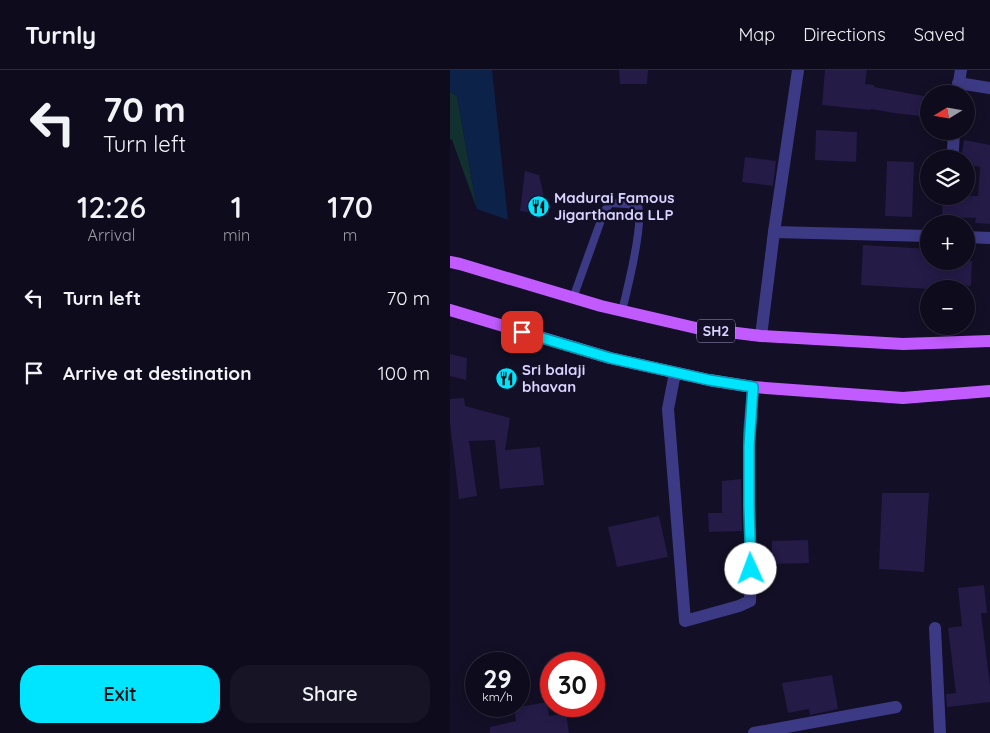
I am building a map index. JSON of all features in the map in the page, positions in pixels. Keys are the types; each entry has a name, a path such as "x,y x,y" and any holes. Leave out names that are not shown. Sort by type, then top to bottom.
{"main road":[{"name":"SH2","path":"450,262 573,298 696,328 761,336 903,344 990,341"},
{"path":"450,310 610,358 675,373 753,387 903,398 990,391"}],"street":[{"path":"761,336 798,70"},
{"path":"958,85 961,70"},
{"path":"975,88 990,88"},
{"path":"953,150 954,140"},
{"path":"774,232 920,236"},
{"path":"975,238 990,238"},
{"path":"675,373 668,409 685,621 739,606 750,601 750,433 753,387"},
{"path":"935,628 940,733"},
{"path":"754,733 896,707"}],"lane":[{"path":"573,298 604,212 610,203 638,206 640,212 632,270 622,311"}],"green space":[{"path":"450,92 457,96 477,209 452,140 450,139"}],"water":[{"path":"450,70 492,70 508,220 477,209 457,96 450,92"}],"building":[{"path":"619,70 648,70 647,84 620,84"},
{"path":"825,70 867,70 865,84 920,95 920,116 871,109 822,105"},
{"path":"816,130 857,132 856,162 815,160"},
{"path":"964,140 990,145 990,224 975,223 975,215 942,215 943,205 975,205 975,196 978,196 980,167 975,166 975,150 962,150"},
{"path":"745,157 776,161 773,186 742,182"},
{"path":"887,161 914,162 912,217 885,216"},
{"path":"525,171 539,175 548,215 520,211"},
{"path":"863,245 920,248 920,270 972,270 971,280 920,280 920,288 861,285"},
{"path":"450,354 467,358 466,380 450,376"},
{"path":"464,398 465,406 510,418 505,450 540,447 544,485 500,489 495,440 469,441 477,496 459,499 450,423 450,399"},
{"path":"741,479 742,531 709,532 708,513 722,513 722,481"},
{"path":"882,493 929,493 924,572 879,569"},
{"path":"659,516 668,557 617,567 608,527"},
{"path":"808,540 809,563 772,564 772,541"},
{"path":"984,585 987,613 981,613 990,686 990,702 947,707 946,694 956,693 948,628 962,626 958,588"},
{"path":"832,675 838,709 810,715 809,709 788,713 782,683"},
{"path":"540,703 540,717 567,717 569,733 490,733 490,727 516,721 515,717 530,717 530,705"}],"place":[{"name":"Madurai Famous Jigarthanda LLP","path":"538,207"},
{"name":"Sri balaji bhavan","path":"506,379"}],"route":[{"path":"522,332 610,358 709,380 753,387 749,446 751,569"}]}
